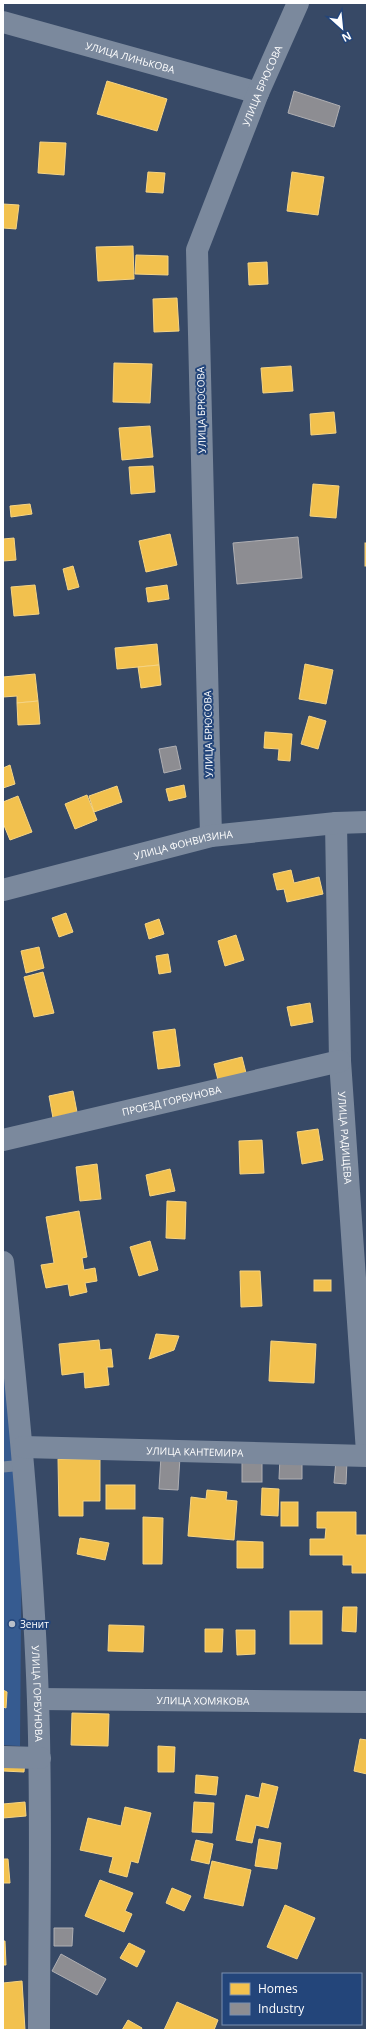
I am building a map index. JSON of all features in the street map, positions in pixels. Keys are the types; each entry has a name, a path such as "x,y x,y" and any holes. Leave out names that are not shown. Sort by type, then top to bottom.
{"street":[{"name":"УЛИЦА БРЮСОВА","path":"211,836 197,250 258,93 298,3"},
{"name":"УЛИЦА ЛИНЬКОВА","path":"3,22 258,93"},
{"name":"УЛИЦА ФОНВИЗИНА","path":"3,890 211,836 336,823 367,822"},
{"name":"УЛИЦА РАДИЩЕВА","path":"336,823 340,1061 367,1452"},
{"name":"ПРОЕЗД ГОРБУНОВА","path":"3,1140 340,1061"},
{"name":"УЛИЦА ГОРБУНОВА","path":"3,1262 16,1460 38,1699 40,1758 39,2030"},
{"name":"УЛИЦА КАНТЕМИРА","path":"16,1460 367,1456"},
{"name":"УЛИЦА ХОМЯКОВА","path":"38,1699 367,1702"},
{"path":"3,1757 40,1758"}],"shaded area":[{"name":"Зенит","path":"3,1354 22,1503 20,1746 3,1745"}],"building: Homes":[{"path":"107,81 167,99 157,131 97,114"},
{"path":"40,142 66,143 64,175 38,173"},
{"path":"148,172 165,173 163,193 146,192"},
{"path":"292,172 324,177 318,215 287,211"},
{"path":"3,204 19,205 16,229 3,228"},
{"path":"133,246 134,279 98,281 96,247"},
{"path":"136,255 168,256 168,275 135,274"},
{"path":"267,262 268,284 249,285 248,263"},
{"path":"177,298 179,331 154,332 153,299"},
{"path":"114,363 152,364 150,403 113,402"},
{"path":"291,366 293,391 263,393 261,368"},
{"path":"334,412 336,433 311,435 310,414"},
{"path":"150,426 153,457 122,460 119,428"},
{"path":"153,466 155,492 131,494 129,467"},
{"path":"313,484 339,486 336,518 310,516"},
{"path":"30,504 32,514 11,517 10,506"},
{"path":"170,534 177,565 146,572 139,541"},
{"path":"14,538 16,560 3,561 3,539"},
{"path":"365,543 367,543 367,566 365,566"},
{"path":"73,566 79,587 68,590 63,569"},
{"path":"35,585 39,614 14,616 11,587"},
{"path":"167,585 169,599 148,602 146,588"},
{"path":"157,644 159,665 117,669 115,648"},
{"path":"305,664 333,670 326,704 299,699"},
{"path":"159,665 161,685 141,688 138,667"},
{"path":"35,674 38,701 17,703 17,696 3,697 3,677"},
{"path":"38,701 40,724 18,725 17,703"},
{"path":"309,716 326,721 318,749 301,744"},
{"path":"265,732 292,734 290,761 278,760 279,749 264,748"},
{"path":"10,765 15,784 3,788 3,768"},
{"path":"184,785 186,797 169,801 166,789"},
{"path":"117,786 122,802 94,812 89,796"},
{"path":"87,795 97,820 75,829 65,804"},
{"path":"18,796 32,832 10,840 3,823 3,802"},
{"path":"291,870 294,883 319,877 323,894 287,902 284,889 277,890 273,874"},
{"path":"66,913 73,932 59,937 52,918"},
{"path":"159,919 164,934 149,939 145,924"},
{"path":"236,935 244,960 225,966 218,941"},
{"path":"39,947 44,968 26,973 21,951"},
{"path":"168,954 171,972 159,974 156,956"},
{"path":"43,972 54,1013 34,1017 24,977"},
{"path":"310,1003 313,1022 291,1026 287,1007"},
{"path":"175,1029 180,1066 158,1069 153,1032"},
{"path":"242,1057 246,1073 218,1080 214,1064"},
{"path":"73,1091 77,1112 53,1118 49,1096"},
{"path":"318,1129 323,1160 302,1164 297,1132"},
{"path":"262,1140 264,1173 240,1174 239,1141"},
{"path":"97,1164 101,1199 80,1201 76,1167"},
{"path":"170,1169 175,1191 150,1196 146,1175"},
{"path":"167,1201 186,1202 185,1239 166,1238"},
{"path":"79,1211 87,1257 82,1258 84,1270 95,1268 97,1281 85,1283 87,1292 70,1296 68,1284 46,1288 41,1265 54,1263 46,1217"},
{"path":"150,1241 158,1270 139,1276 130,1247"},
{"path":"240,1271 260,1271 262,1306 241,1307"},
{"path":"314,1280 331,1280 331,1291 314,1291"},
{"path":"156,1334 179,1336 174,1350 149,1359"},
{"path":"99,1340 100,1350 111,1349 113,1367 107,1367 109,1385 85,1388 84,1372 62,1375 59,1344"},
{"path":"271,1341 316,1344 314,1383 269,1381"},
{"path":"58,1459 100,1459 100,1501 83,1501 83,1516 59,1516"},
{"path":"106,1485 135,1485 135,1509 106,1509"},
{"path":"262,1488 279,1489 278,1516 261,1515"},
{"path":"207,1490 227,1492 226,1500 237,1501 234,1540 188,1536 191,1497 206,1499"},
{"path":"281,1502 298,1502 298,1526 281,1526"},
{"path":"317,1512 356,1512 356,1535 367,1535 367,1573 352,1573 352,1565 343,1565 343,1555 310,1555 310,1539 325,1539 326,1528 317,1528"},
{"path":"143,1517 163,1518 162,1564 143,1564"},
{"path":"80,1538 109,1543 105,1560 77,1554"},
{"path":"237,1541 263,1542 263,1568 237,1568"},
{"path":"343,1607 357,1607 356,1632 342,1631"},
{"path":"290,1611 322,1611 322,1644 290,1644"},
{"path":"109,1625 144,1626 143,1652 108,1651"},
{"path":"205,1629 223,1629 222,1652 205,1652"},
{"path":"236,1630 255,1630 255,1654 237,1655"},
{"path":"3,1690 7,1692 6,1708 3,1707"},
{"path":"72,1713 109,1714 108,1746 71,1745"},
{"path":"360,1739 367,1740 367,1774 354,1771"},
{"path":"158,1746 175,1747 174,1772 158,1772"},
{"path":"3,1760 25,1760 24,1772 3,1771"},
{"path":"196,1775 218,1777 216,1795 195,1793"},
{"path":"262,1783 278,1787 268,1828 256,1825 252,1843 236,1840 246,1795 259,1798"},
{"path":"25,1802 26,1816 3,1818 3,1804"},
{"path":"194,1802 214,1803 212,1833 192,1832"},
{"path":"125,1807 151,1813 138,1863 131,1861 127,1877 109,1872 113,1857 80,1850 88,1818 121,1826"},
{"path":"259,1839 281,1843 277,1869 255,1866"},
{"path":"196,1840 213,1844 209,1864 191,1860"},
{"path":"3,1859 8,1859 10,1883 3,1883"},
{"path":"212,1861 251,1870 243,1906 204,1898"},
{"path":"100,1880 133,1893 125,1911 132,1914 124,1932 85,1916"},
{"path":"172,1888 191,1896 184,1911 166,1903"},
{"path":"285,1905 315,1918 297,1959 267,1947"},
{"path":"3,1941 5,1941 6,1965 3,1965"},
{"path":"129,1943 145,1951 137,1967 120,1958"},
{"path":"22,1981 25,2030 3,2030 3,1983"},
{"path":"177,2002 218,2020 214,2030 164,2030"},
{"path":"128,2020 142,2028 141,2030 122,2030"}],"building: Industry":[{"path":"294,91 340,106 334,127 288,113"},
{"path":"298,537 302,578 237,584 233,543"},
{"path":"176,746 181,769 164,773 159,749"},
{"path":"161,1456 180,1457 178,1490 159,1489"},
{"path":"280,1457 302,1458 302,1479 279,1479"},
{"path":"242,1460 262,1460 262,1482 242,1482"},
{"path":"336,1460 347,1461 346,1484 334,1483"},
{"path":"54,1928 73,1928 72,1946 54,1946"},
{"path":"61,1954 106,1979 97,1995 52,1971"}],"place":[{"name":"Зенит","path":"12,1624"}]}
